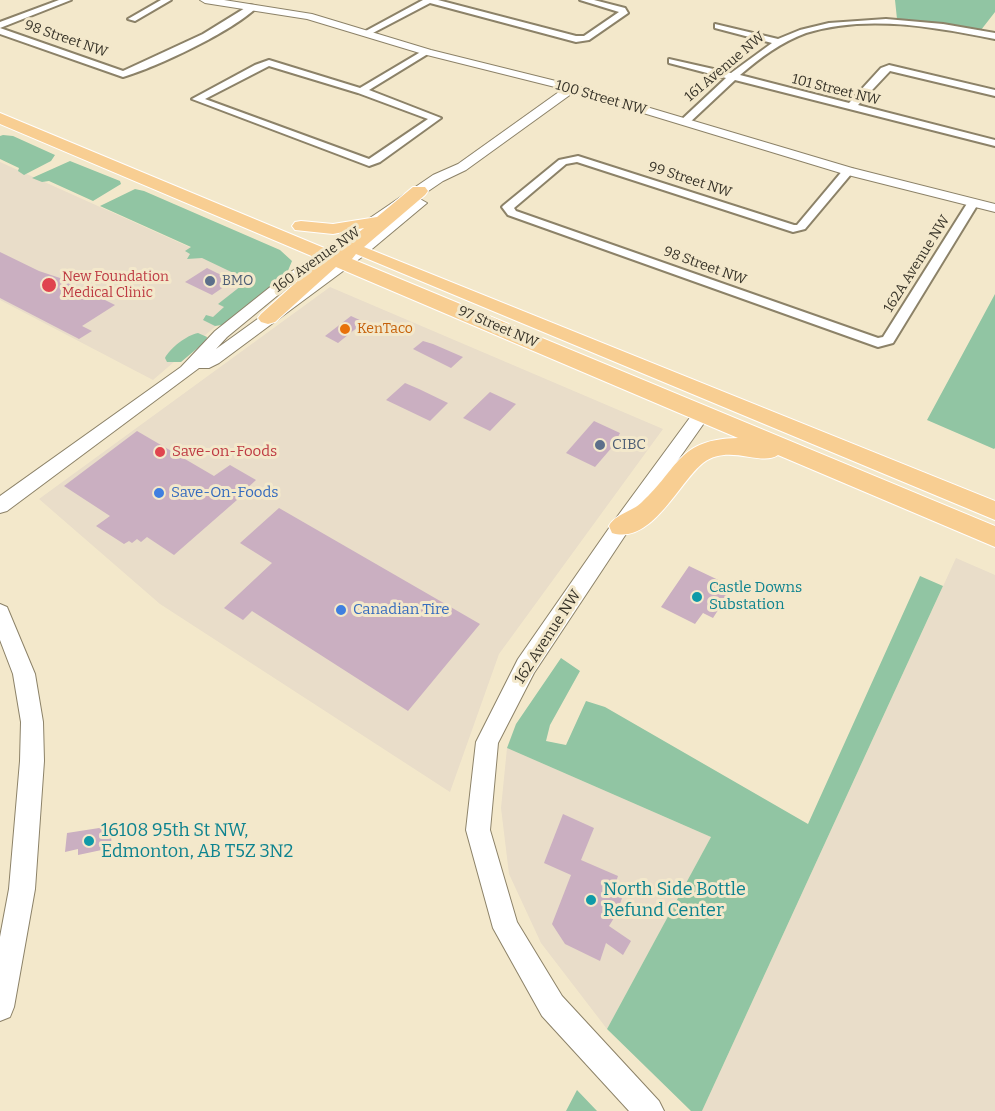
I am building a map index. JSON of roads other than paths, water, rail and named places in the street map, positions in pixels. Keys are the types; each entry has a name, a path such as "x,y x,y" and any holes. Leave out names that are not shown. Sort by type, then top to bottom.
{"main road":[{"path":"0,102 217,191"},
{"name":"97 Street NW","path":"0,118 292,228 343,253 709,404 995,511"},
{"path":"268,318 419,191"},
{"path":"284,283 297,263 292,228 333,228 373,221"},
{"path":"396,223 391,238 397,254 450,287"},
{"name":"97 Street NW","path":"343,253 450,287 709,404 806,457 995,537"},
{"path":"621,525 649,510 683,466 702,452 735,446 806,457"}],"street":[{"path":"0,25 67,0"},
{"path":"132,19 167,0"},
{"name":"100 Street NW","path":"205,0 308,16 427,52 572,88 848,171 995,208"},
{"path":"366,33 429,0 576,39 586,38 624,13 621,10 584,0"},
{"name":"98 Street NW","path":"0,31 123,74 204,38 229,25 253,7"},
{"name":"161 Avenue NW","path":"684,122 779,42 822,28 854,23 903,23 948,27 995,36"},
{"path":"718,26 779,42"},
{"path":"362,91 436,118 369,163 197,99 269,63 362,91 427,52"},
{"name":"101 Street NW","path":"672,61 995,143"},
{"path":"850,108 884,70 889,68 995,93"},
{"name":"160 Avenue NW","path":"343,253 373,221 438,178 462,167 572,88"},
{"name":"99 Street NW","path":"512,213 508,207 563,162 578,159 793,229 801,227 848,171"},
{"name":"160 Avenue NW","path":"187,371 221,334 284,283 396,223 450,180 462,167"},
{"name":"162A Avenue NW","path":"888,340 972,204"},
{"name":"98 Street NW","path":"512,213 878,344 888,340"},
{"name":"160 Avenue NW","path":"0,506 187,371 213,359 268,318"},
{"name":"162 Avenue NW","path":"649,1111 552,1006 506,928 478,830 487,742 526,666 621,525 709,404"},
{"path":"0,613 24,674 30,713 32,761 22,890 0,1007"}],"place":[{"name":"BMO","path":"210,281"},
{"name":"New Foundation Medical Clinic","path":"49,285"},
{"name":"KenTaco","path":"345,329"},
{"name":"CIBC","path":"600,445"},
{"name":"Save-on-Foods","path":"160,452"},
{"name":"Save-On-Foods","path":"159,493"},
{"name":"Castle Downs Substation","path":"697,597"},
{"name":"Canadian Tire","path":"341,610"},
{"name":"16108 95th St NW, Edmonton, AB T5Z 3N2","path":"89,841"},
{"name":"North Side Bottle Refund Center","path":"591,900"}]}
